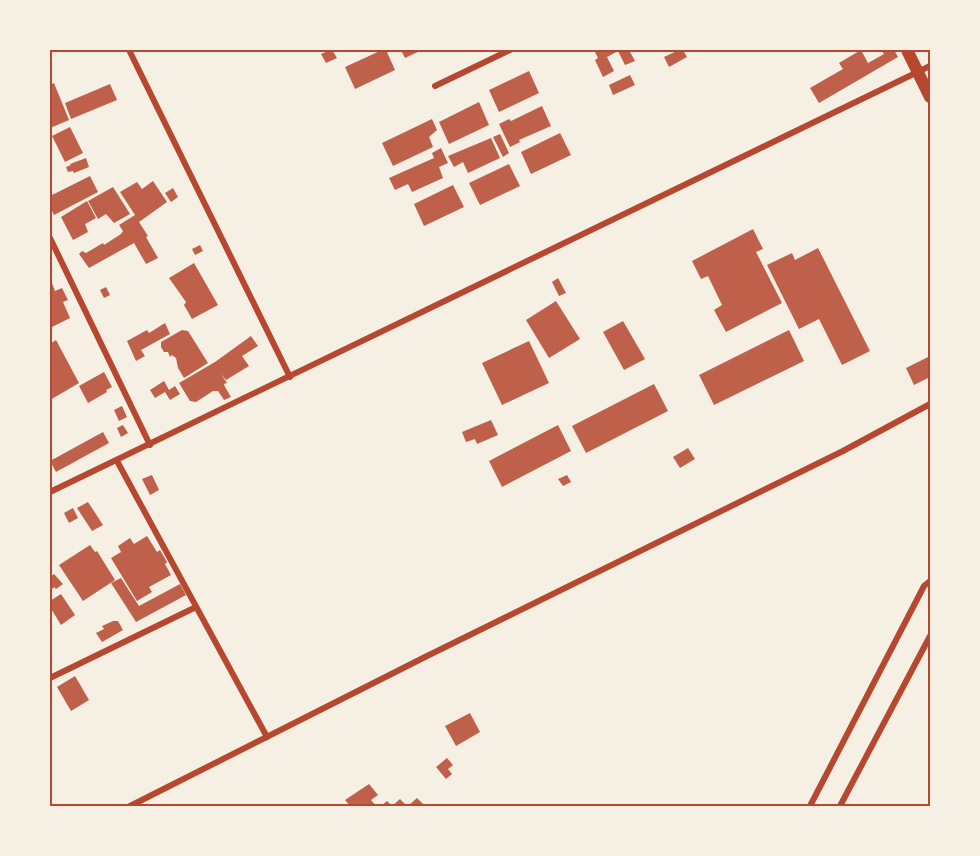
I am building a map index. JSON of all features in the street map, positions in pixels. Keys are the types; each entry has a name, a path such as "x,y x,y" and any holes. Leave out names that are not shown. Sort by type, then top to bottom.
{"main road":[{"path":"907,50 930,97"}],"street":[{"path":"129,50 290,377"},
{"path":"435,86 510,50"},
{"path":"50,492 930,66"},
{"path":"50,238 150,445"},
{"path":"130,807 426,657 843,451 930,404"},
{"path":"117,461 267,737"},
{"path":"810,807 924,586 930,581"},
{"path":"50,678 196,607"},
{"path":"840,807 930,636"}],"building":[{"path":"330,50 337,58 326,63 321,54"},
{"path":"386,50 395,70 355,89 345,67"},
{"path":"401,50 422,50 405,58"},
{"path":"594,50 629,50 635,61 625,65 618,51 607,57 614,71 603,77 595,60 598,58"},
{"path":"683,50 687,57 669,67 664,57"},
{"path":"861,50 868,63 884,54 881,50 894,50 898,57 819,103 810,88 843,69 839,63"},
{"path":"529,71 539,93 499,112 489,90"},
{"path":"630,75 635,85 613,95 609,85"},
{"path":"54,83 69,120 50,128 50,85"},
{"path":"110,84 117,100 71,119 65,103"},
{"path":"479,102 489,125 449,144 439,122"},
{"path":"542,106 551,126 519,140 520,142 510,147 499,124 509,119 511,121"},
{"path":"432,119 437,130 429,137 433,147 393,166 382,143"},
{"path":"70,127 83,153 65,162 52,136"},
{"path":"560,133 571,155 531,174 521,152"},
{"path":"500,134 509,153 503,157 493,137"},
{"path":"491,138 500,158 468,173 463,162 454,167 448,156"},
{"path":"441,148 448,163 439,167 443,178 412,192 408,184 395,190 389,178 434,158 432,153"},
{"path":"86,158 89,167 74,173 73,171 68,172 66,167"},
{"path":"509,164 520,186 480,205 469,183"},
{"path":"90,176 98,192 54,215 50,207 50,196"},
{"path":"153,181 167,202 139,222 158,258 146,264 134,243 89,268 79,254 82,251 86,253 103,243 104,245 121,234 123,231 119,225 135,215 120,192 137,182 142,189"},
{"path":"453,185 464,207 424,226 414,204"},
{"path":"113,187 130,214 114,223 106,214 98,219 88,201"},
{"path":"173,188 178,197 171,202 165,193"},
{"path":"87,201 96,218 85,224 88,232 73,240 61,217"},
{"path":"753,229 763,249 756,252 782,303 726,332 714,310 722,305 708,276 701,279 692,261"},
{"path":"200,245 203,251 195,255 192,249"},
{"path":"818,248 870,351 842,365 819,319 799,329 767,265 792,253 795,260"},
{"path":"194,263 218,305 192,319 184,305 186,302 169,278"},
{"path":"50,278 55,291 62,288 68,300 63,302 70,318 50,328"},
{"path":"558,278 566,293 559,296 552,282"},
{"path":"106,287 110,295 104,298 100,290"},
{"path":"556,301 580,339 549,358 526,320"},
{"path":"623,321 645,359 624,370 603,332"},
{"path":"165,323 170,334 141,350 145,356 136,361 127,341 147,330 149,333"},
{"path":"182,330 188,331 208,363 184,378 178,368 176,358 172,355 170,357 168,352 164,352 161,347 161,342"},
{"path":"789,330 804,361 714,405 699,375"},
{"path":"251,336 258,346 242,356 249,366 226,380 221,374 227,383 224,384 231,397 224,400 218,391 213,391 196,402 190,401 179,383 215,362"},
{"path":"56,340 79,383 50,400 50,344"},
{"path":"529,341 549,383 502,405 482,363"},
{"path":"930,356 930,377 914,385 906,368"},
{"path":"104,372 112,387 88,403 79,386"},
{"path":"164,381 169,390 175,386 180,394 170,400 165,392 155,398 150,390"},
{"path":"654,384 668,411 586,453 572,426"},
{"path":"122,406 127,417 119,421 114,410"},
{"path":"491,420 498,435 477,444 475,439 466,442 462,432"},
{"path":"123,425 128,433 121,437 117,428"},
{"path":"558,425 571,451 502,487 489,461"},
{"path":"103,432 109,443 56,472 50,461"},
{"path":"688,448 695,459 680,468 673,457"},
{"path":"152,475 159,490 150,495 142,479"},
{"path":"567,475 571,482 563,486 558,479"},
{"path":"88,502 103,525 92,531 77,508"},
{"path":"73,508 78,518 69,523 64,513"},
{"path":"147,536 157,552 160,550 171,575 149,587 152,592 137,601 111,558 121,552 118,546 130,538 134,544"},
{"path":"90,545 95,552 97,551 115,580 83,601 59,565"},
{"path":"54,574 63,584 56,589 50,585 50,577"},
{"path":"121,578 139,606 180,584 186,595 136,622 111,583"},
{"path":"61,594 75,615 61,625 50,607 50,601"},
{"path":"118,621 123,630 102,642 96,633 104,629 102,626"},
{"path":"75,676 89,700 71,711 57,687"},
{"path":"470,713 480,732 456,746 445,726"},
{"path":"447,758 453,765 448,769 452,774 446,779 436,767"},
{"path":"369,784 378,795 371,800 376,806 366,804 350,806 345,800"},
{"path":"417,798 425,806 408,806"},
{"path":"400,799 407,806 392,806"},
{"path":"387,801 392,806 381,806"}]}
